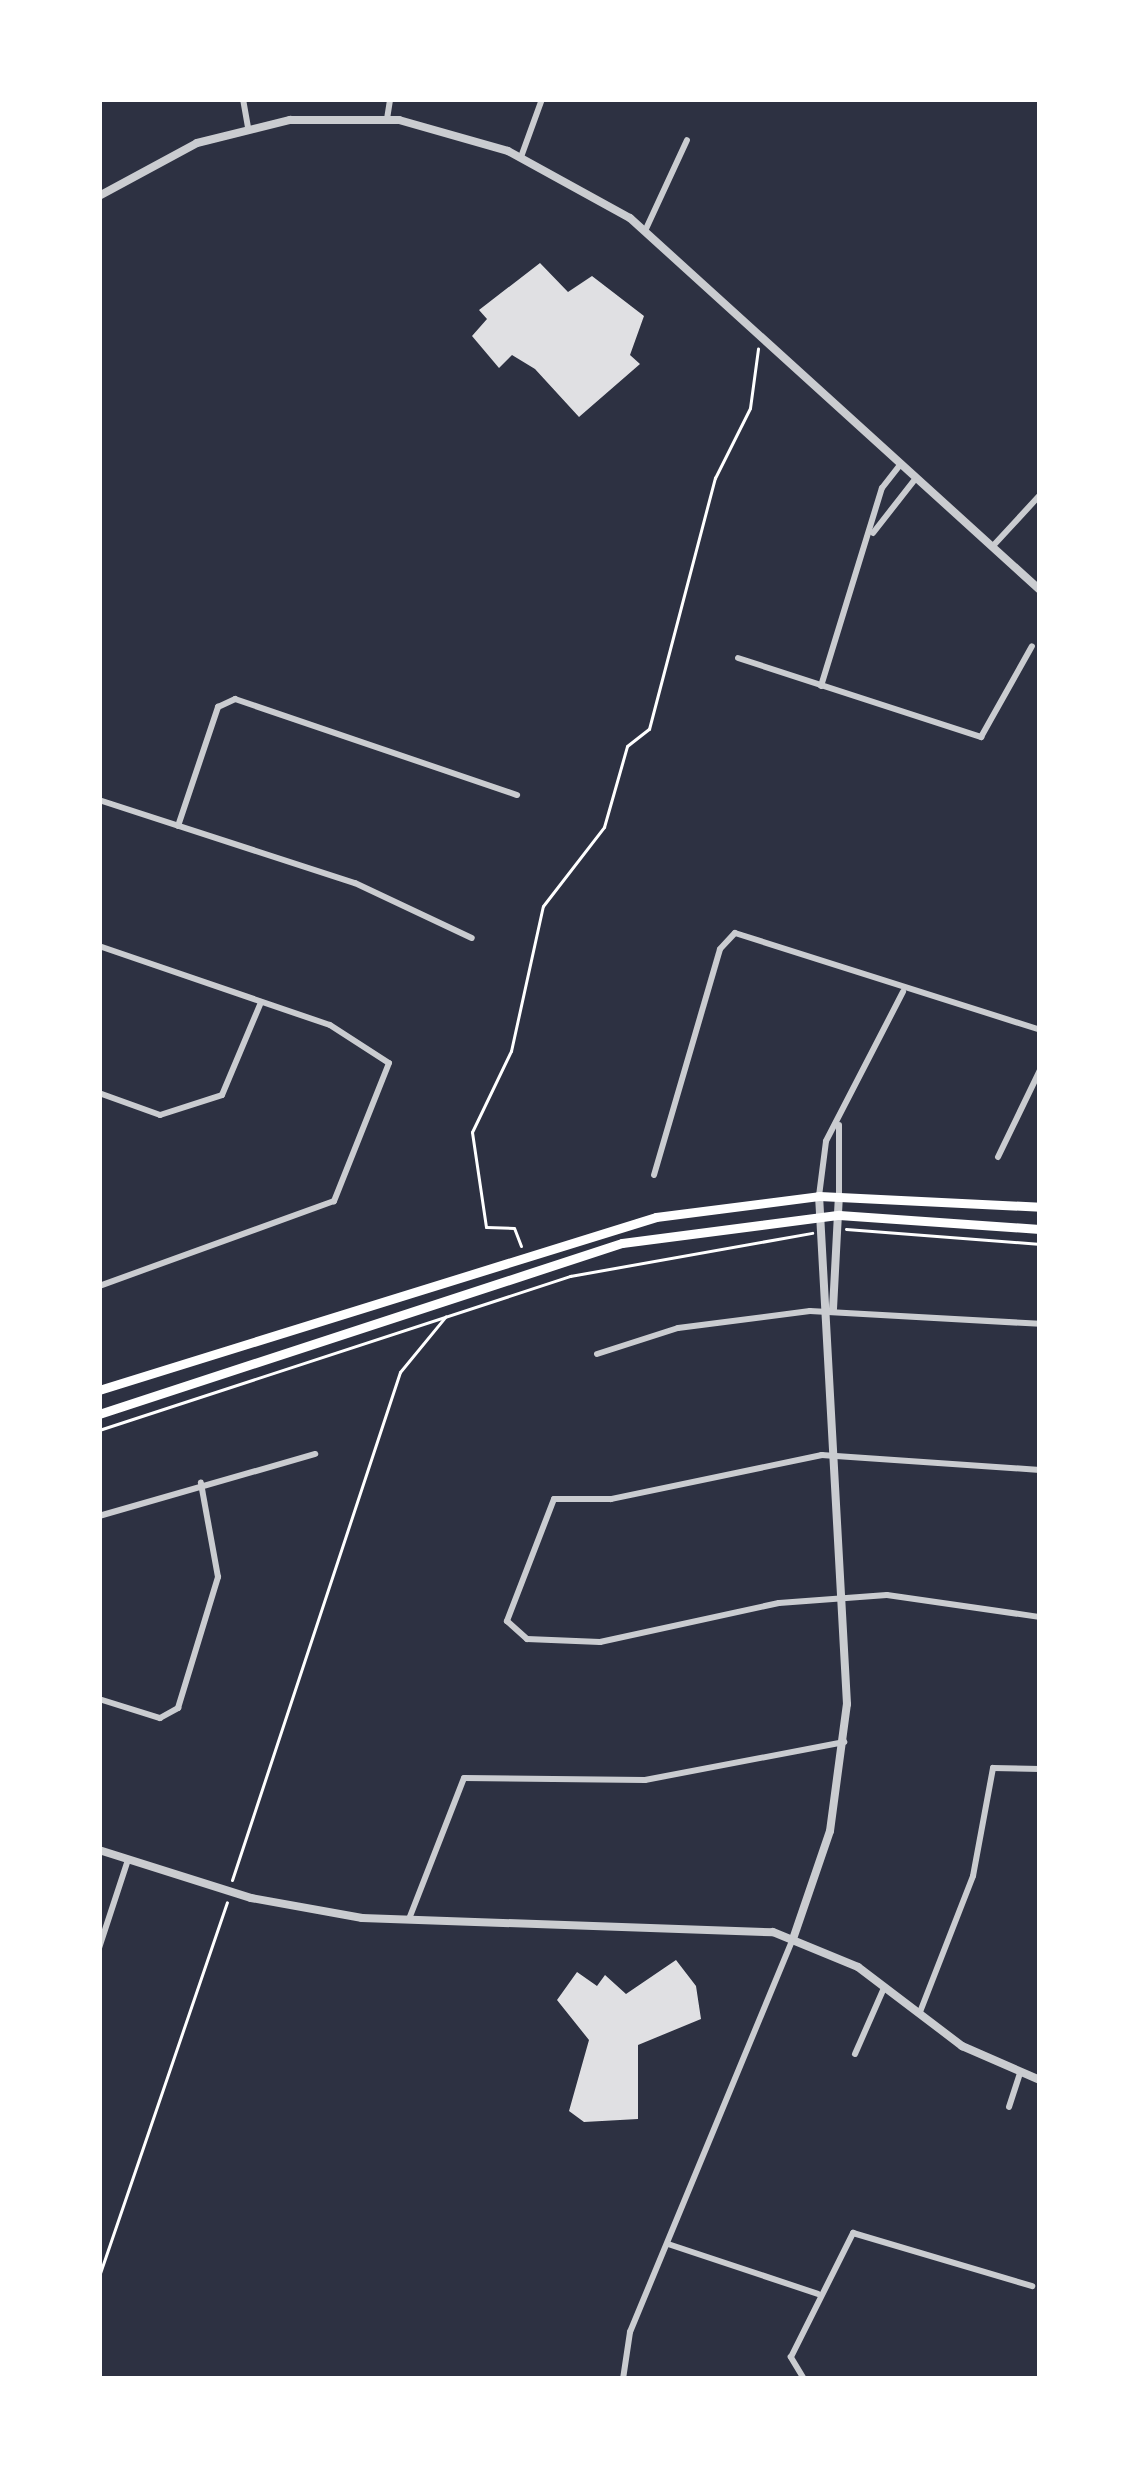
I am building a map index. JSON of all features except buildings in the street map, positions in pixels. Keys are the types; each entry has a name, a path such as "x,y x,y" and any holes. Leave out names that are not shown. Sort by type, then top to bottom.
{"main road":[{"path":"99,1390 555,1243 819,1196 1040,1207"},
{"path":"99,1414 594,1250 839,1215 1040,1229"}],"street":[{"path":"243,99 248,127"},
{"path":"387,119 390,99"},
{"path":"521,157 542,99"},
{"path":"99,196 197,143 248,127 387,119 521,157 645,231 1040,590"},
{"path":"645,231 687,140"},
{"path":"821,686 870,536 901,464"},
{"path":"870,536 916,478"},
{"path":"992,547 1040,495"},
{"path":"738,658 986,735 1033,646"},
{"path":"178,826 226,701 517,795"},
{"path":"99,800 355,883 472,938"},
{"path":"99,815 99,920"},
{"path":"653,1175 719,949 735,933 903,992 1040,1030"},
{"path":"99,946 261,1002 387,1060 334,1202 99,1286"},
{"path":"623,2379 668,2244 793,1939 830,1832 844,1742 843,1596 832,1310 819,1196 838,1122 903,992"},
{"path":"99,1093 160,1114 231,1087 261,1002"},
{"path":"998,1157 1040,1070"},
{"path":"832,1310 839,1215 838,1122"},
{"path":"597,1354 699,1324 832,1310 1040,1324"},
{"path":"99,1516 315,1454"},
{"path":"1040,1470 838,1454 611,1499 554,1498 507,1621 527,1639 600,1642 843,1596 1040,1617"},
{"path":"99,1699 171,1715 218,1577 201,1484"},
{"path":"408,1922 464,1778 645,1780 844,1742"},
{"path":"920,2012 968,1894 997,1763 1040,1769"},
{"path":"99,1850 272,1904 408,1922 714,1922 793,1939 886,1985 920,2012 1020,2074 1040,2080"},
{"path":"99,1948 128,1859"},
{"path":"855,2054 886,1985"},
{"path":"1009,2108 1020,2074"},
{"path":"804,2379 793,2368 818,2294 853,2233 1032,2286"},
{"path":"668,2244 818,2294"},
{"path":"267,2379 280,2379"}],"path":[{"path":"521,1246 514,1228 486,1227 472,1132 511,1051 543,906 604,827 627,746 649,729 715,478 750,408 758,347"},
{"path":"850,1228 1040,1244"},
{"path":"99,1430 446,1315 649,1256 811,1233"},
{"path":"232,1882 400,1372 446,1315"},
{"path":"99,2276 227,1902"}]}
